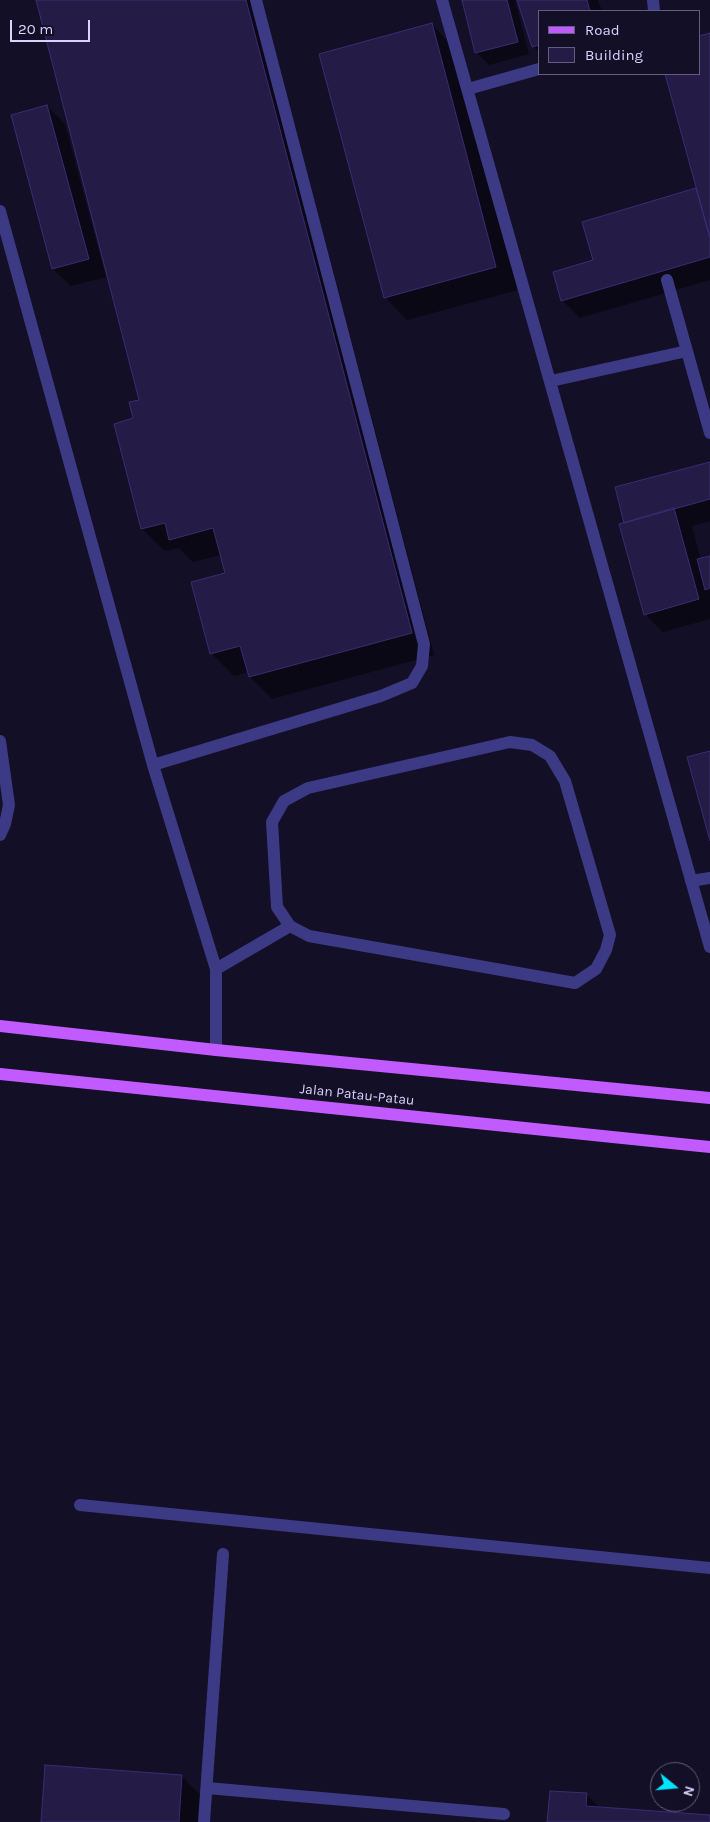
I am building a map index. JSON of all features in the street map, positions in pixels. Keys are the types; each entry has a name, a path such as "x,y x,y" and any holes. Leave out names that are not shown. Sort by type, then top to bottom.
{"main road":[{"path":"0,1026 216,1050 710,1098"},
{"name":"Jalan Patau-Patau","path":"0,1074 710,1147"}],"lane":[{"path":"154,765 381,696 412,683 422,666 424,644 256,0"},
{"path":"442,0 710,947"},
{"path":"468,89 538,70"},
{"path":"0,211 154,765 216,969 216,1050"},
{"path":"667,280 710,433"},
{"path":"551,381 687,351"},
{"path":"0,741 9,805 6,824 0,835"},
{"path":"510,742 532,745 550,756 565,781 610,935 606,950 596,969 575,982 309,936 290,926 277,907 272,822 284,802 308,788 510,742"},
{"path":"691,881 710,878"},
{"path":"216,969 290,926"},
{"path":"80,1505 710,1568"},
{"path":"204,1822 223,1554"},
{"path":"207,1788 504,1814"}],"building":[{"path":"36,0 246,0 412,633 249,677 240,646 210,654 191,582 225,573 213,528 169,540 165,523 141,529 114,424 133,418 129,402 139,400"},
{"path":"462,0 507,0 518,42 475,53"},
{"path":"517,0 587,0 590,10 538,10 538,45 532,47"},
{"path":"432,23 496,267 384,298 319,54"},
{"path":"710,33 710,238 665,75 700,75 700,36"},
{"path":"47,105 89,259 52,269 11,115"},
{"path":"696,188 710,238 710,257 561,301 553,272 593,260 582,222"},
{"path":"710,462 710,499 624,523 615,487"},
{"path":"674,508 699,599 644,615 619,524"},
{"path":"710,556 710,588 705,590 697,559"},
{"path":"710,751 710,841 687,757"},
{"path":"45,1765 182,1775 179,1822 41,1822"},
{"path":"550,1791 587,1793 586,1806 710,1815 710,1822 547,1822"}]}
